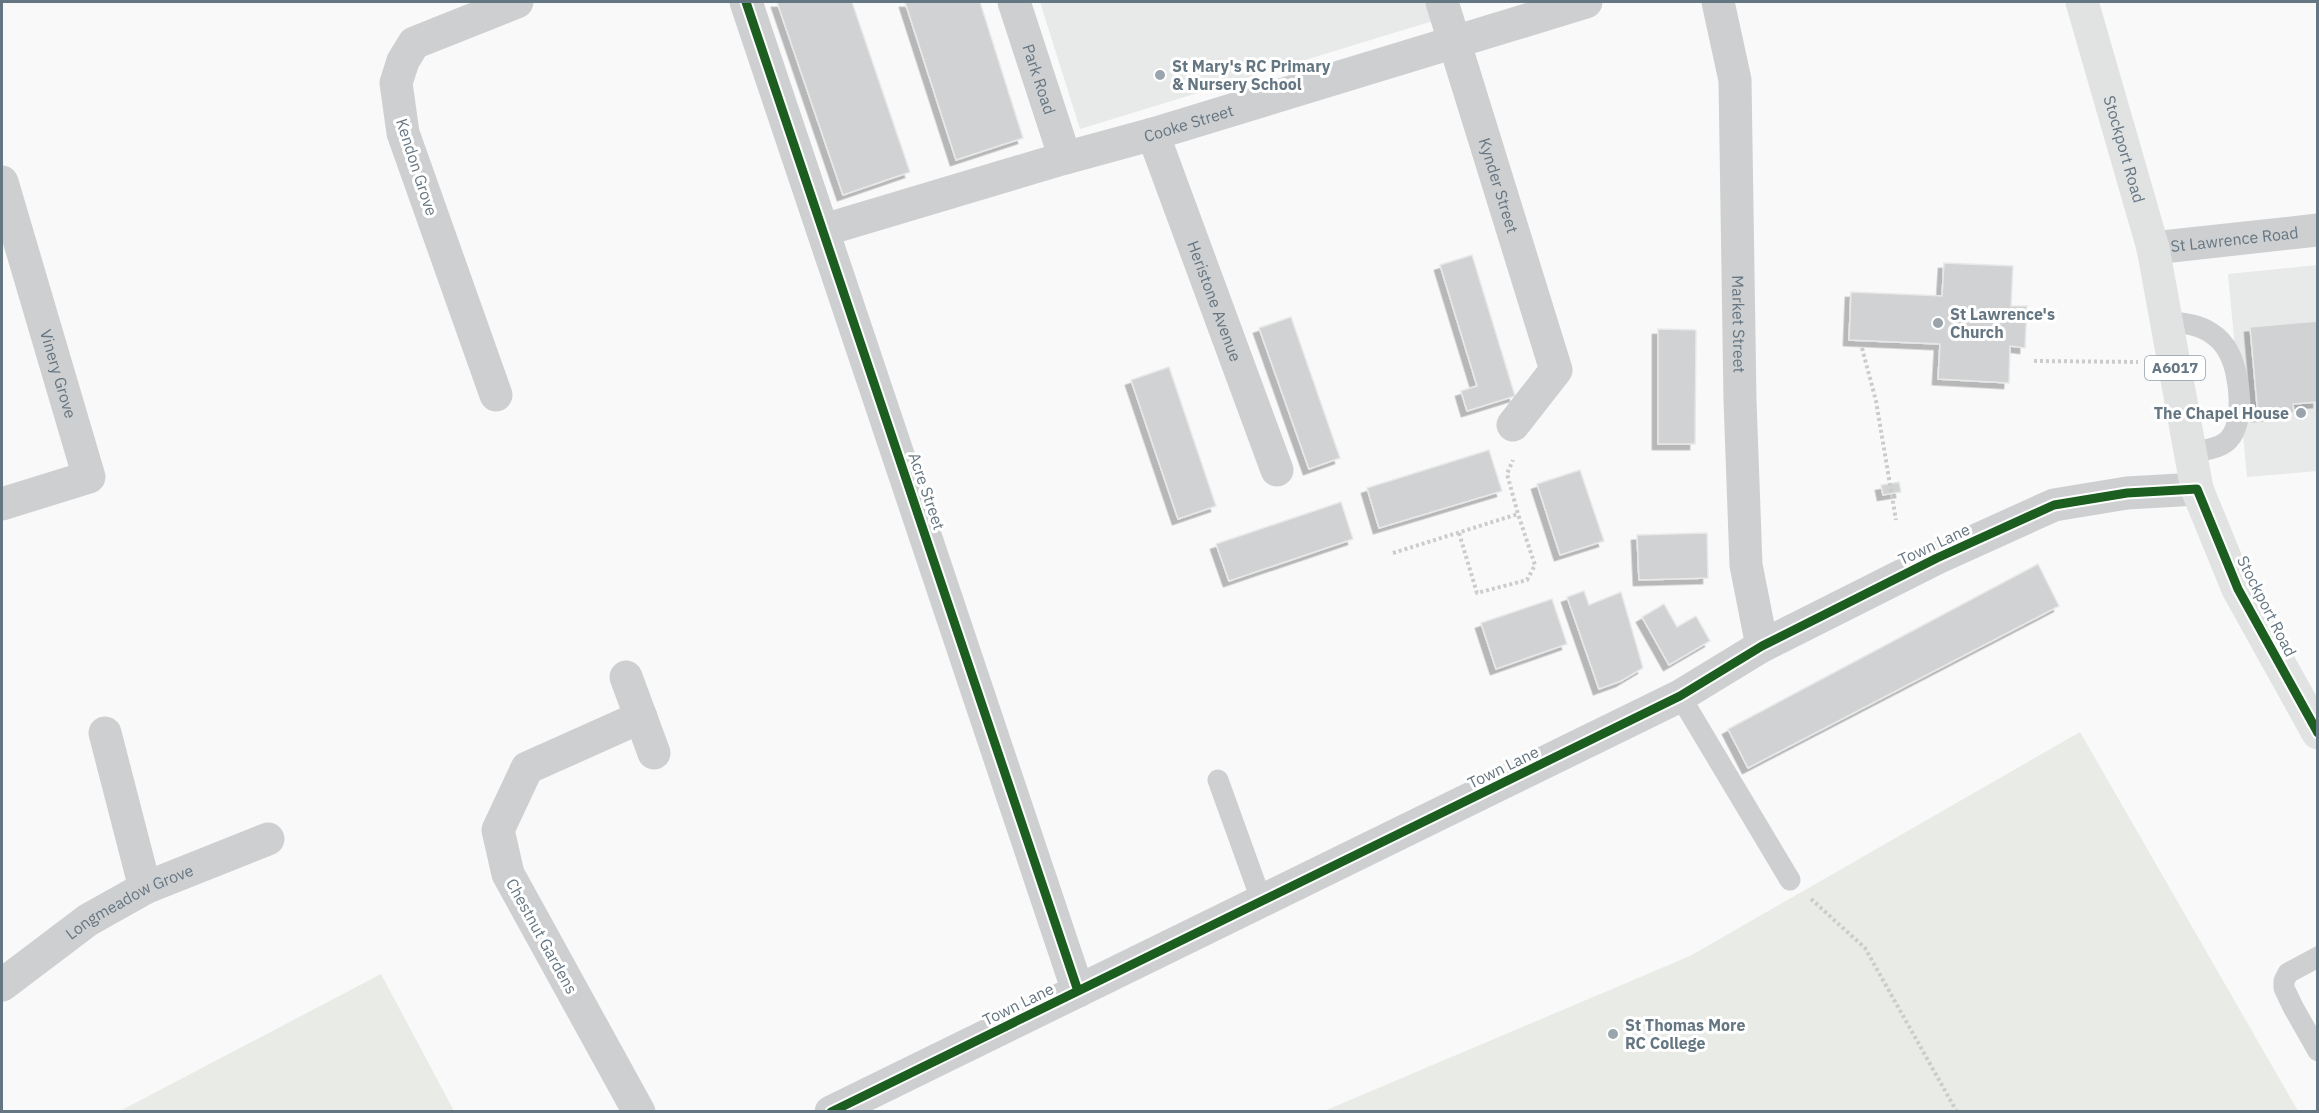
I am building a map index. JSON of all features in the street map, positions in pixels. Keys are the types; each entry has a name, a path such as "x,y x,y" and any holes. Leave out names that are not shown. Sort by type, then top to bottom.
{"highway":[{"name":"Stockport Road","path":"2082,2 2153,248 2197,489 2238,588 2318,733"}],"street":[{"name":"Kendon Grove","path":"496,395 403,133 396,82 403,61 414,43 517,2"},
{"name":"Acre Street","path":"746,2 1078,991"},
{"name":"Park Road","path":"1014,2 1065,158"},
{"name":"Kynder Street","path":"1442,2 1556,370 1513,425"},
{"name":"Cooke Street","path":"824,230 1153,134 1586,2"},
{"name":"Market Street","path":"1718,2 1735,80 1740,400 1746,565 1762,646"},
{"name":"Heristone Avenue","path":"1153,134 1277,470"},
{"name":"Vinery Grove","path":"2,182 89,477 2,504"},
{"name":"St Lawrence Road","path":"2153,248 2318,230"},
{"name":"Town Lane","path":"831,1112 1680,696 1762,646 1937,558 2054,505 2127,493 2197,489"},
{"path":"626,677 654,753"},
{"name":"Chestnut Gardens","path":"639,1112 508,874 498,830 527,768 641,717"},
{"path":"105,733 145,888"},
{"name":"Longmeadow Grove","path":"2,985 88,921 145,888 268,839"}],"lane":[{"path":"2166,321 2195,325 2221,341 2230,354 2236,381 2240,410 2237,424 2227,442 2190,453"},
{"path":"1680,696 1791,880"},
{"path":"1218,780 1262,902"},
{"path":"2318,957 2288,973 2284,981 2288,997 2318,1051"}],"path":[{"path":"1862,348 1876,401 1896,520"},
{"path":"2034,361 2148,362 2173,360"},
{"path":"1459,533 1478,593 1527,580 1535,565 1507,474 1520,447 1513,425"},
{"path":"1393,554 1518,514"},
{"path":"1791,880 1865,948 1957,1112"}],"shaded area":[{"name":"St Mary's RC Primary & Nursery School","path":"1040,2 1430,2 1436,20 1080,129"},
{"path":"2317,265 2317,471 2247,477 2228,274"},
{"path":"2080,732 2298,1111 1324,1111 1690,956"},
{"path":"381,974 454,1111 120,1111"}],"building":[{"path":"777,2 852,2 910,172 843,195"},
{"path":"905,2 980,2 1023,138 956,160"},
{"path":"1472,255 1515,396 1467,411 1461,391 1477,386 1440,265"},
{"name":"St Lawrence's Church","path":"1944,263 2013,266 2011,306 2027,306 2025,348 2010,346 2009,383 1938,379 1940,344 1849,340 1851,292 1942,296"},
{"path":"1291,317 1340,458 1309,469 1259,328"},
{"path":"2318,321 2318,402 2293,404 2294,413 2258,416 2250,327"},
{"path":"1658,329 1696,330 1695,444 1658,444"},
{"path":"1169,367 1216,506 1178,519 1131,380"},
{"path":"1489,450 1502,491 1379,528 1367,488"},
{"path":"1580,470 1604,541 1560,555 1537,484"},
{"path":"1899,482 1901,492 1883,495 1881,485"},
{"path":"1341,502 1353,539 1229,581 1216,544"},
{"path":"1707,533 1708,578 1639,580 1637,535"},
{"path":"2038,564 2059,606 1748,768 1728,729"},
{"path":"1584,591 1589,605 1621,592 1643,668 1621,681 1599,689 1567,597"},
{"path":"1552,599 1567,644 1496,669 1481,623"},
{"path":"1664,604 1677,627 1696,616 1710,641 1669,665 1642,617"}],"cycle path":[{"path":"746,2 1078,991"},
{"path":"831,1112 1680,696 1762,646 1937,558 2054,505 2127,493 2197,489 2238,589 2318,733"}],"place":[{"name":"St Mary's RC Primary & Nursery School","path":"1160,75"},
{"name":"St Lawrence's Church","path":"1938,323"},
{"name":"The Chapel House","path":"2301,413"},
{"name":"St Thomas More RC College","path":"1613,1034"}]}
